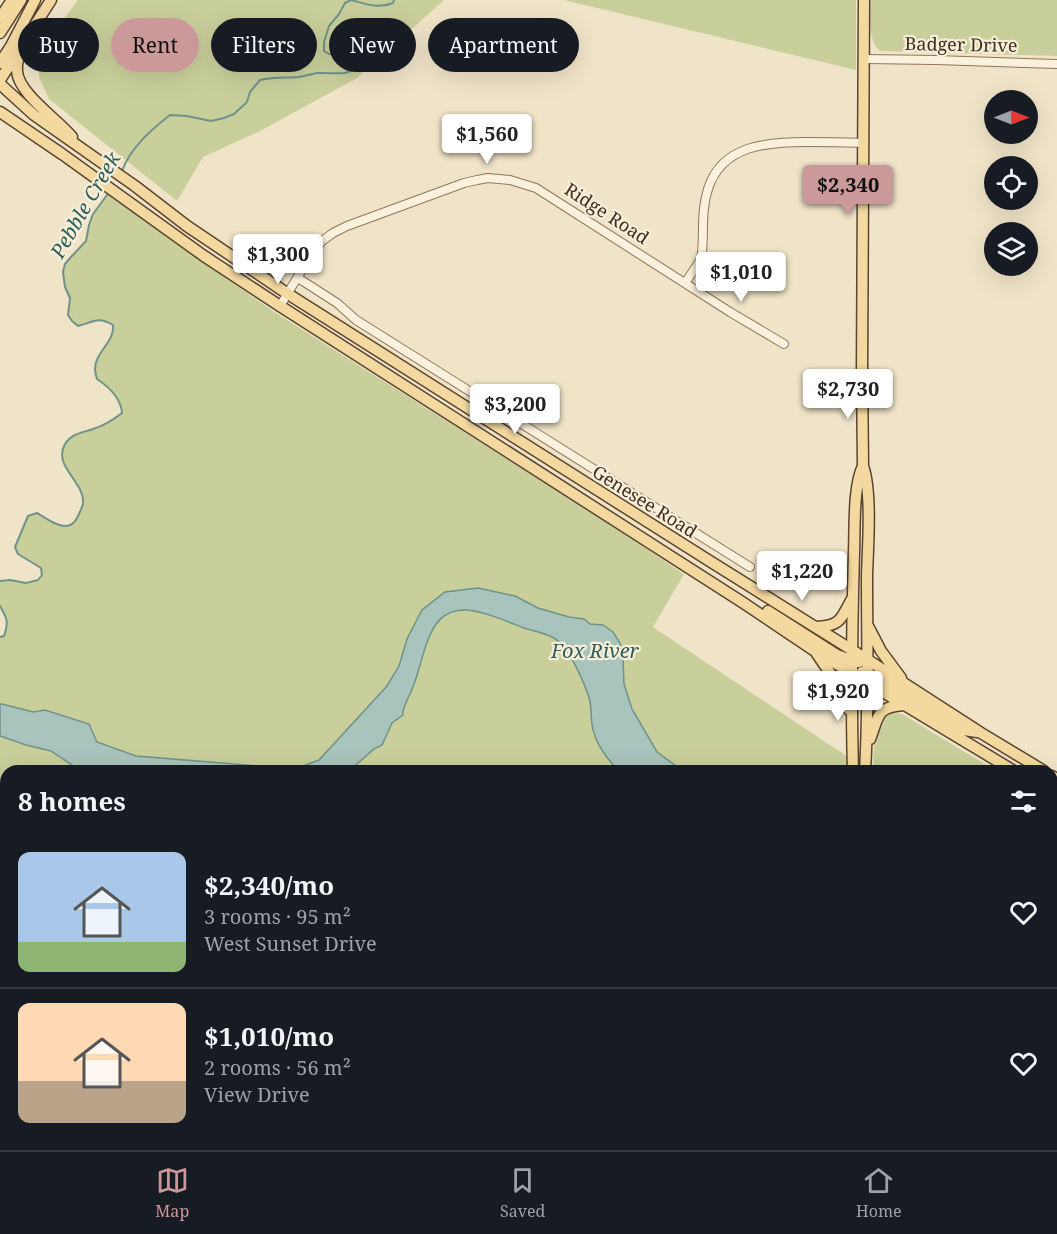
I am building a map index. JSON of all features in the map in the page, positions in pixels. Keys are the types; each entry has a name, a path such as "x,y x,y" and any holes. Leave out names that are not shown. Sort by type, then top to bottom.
{"main road":[{"path":"0,18 12,0"},
{"path":"0,33 21,0"},
{"path":"0,63 35,0"},
{"path":"39,18 51,0"},
{"path":"853,765 853,596 858,476 862,466 864,0"},
{"path":"0,82 18,51"},
{"path":"18,58 16,67 20,82 81,149"},
{"name":"Genesee Road","path":"0,82 34,115 105,164 187,226 288,294 816,627 853,656 868,660 1034,765"},
{"name":"Genesee Road","path":"0,112 204,256 280,306 815,651 853,673 867,677 904,705 1004,765"},
{"path":"0,122 19,126"},
{"path":"862,466 866,476 868,512 865,765"},
{"path":"816,627 838,623 853,596"},
{"path":"742,602 758,605 837,655 853,656"},
{"path":"868,624 881,651 905,684"},
{"path":"815,651 841,689 852,721"},
{"path":"867,677 884,681 958,729 981,733"},
{"path":"867,746 882,711 892,706 904,705"}],"street":[{"name":"Badger Drive","path":"864,59 1057,64"},
{"path":"685,283 700,261 702,253 704,201 708,186 726,161 737,153 762,144 863,143"},
{"name":"Ridge Road","path":"280,306 311,255 322,241 333,233 464,183 499,178 536,188 784,344"},
{"name":"Genesee Road","path":"298,278 337,303 356,320 750,567"}],"green space":[{"path":"78,0 444,0 416,25 416,18 329,18 329,72 364,72 357,78 262,130 203,157 177,201 49,99 39,72 99,72 99,18 65,18"},
{"path":"564,0 856,0 856,70"},
{"path":"871,0 1057,0 1057,56 881,51 872,35"},
{"path":"108,195 276,313 684,574 653,627 848,757 849,765 0,765 0,637 4,636 7,623 0,606 0,581 26,583 38,580 42,575 41,568 18,554 15,547 28,516 37,513 63,526 73,523 81,509 82,496 63,460 62,452 65,444 74,435 100,426 122,413 117,398 97,379 95,372 98,357 111,337 113,325 99,320 78,326 68,315 70,298 65,287 63,272 65,264 86,241 93,214"},
{"path":"892,713 902,714 986,765 873,765 875,737 885,716"}],"water":[{"name":"Fox River","path":"478,588 515,596 538,608 584,619 590,624 603,625 613,632 620,643 624,684 632,709 657,752 675,765 614,765 598,743 593,729 590,701 585,685 560,643 547,635 489,615 458,610 445,615 435,625 403,715 392,723 382,745 356,765 306,765 319,760 387,686 399,666 407,639 422,610 445,592"},
{"name":"Fox River","path":"0,704 33,712 45,710 89,724 97,742 136,756 246,765 72,765 51,751 0,736"}],"waterway":[{"name":"Pebble Creek","path":"122,171 136,147 170,115 211,121 224,118 234,114 247,102 250,92 260,80 317,73 344,73 359,67 359,60 351,54 329,54 324,51 329,26 345,3 351,0 377,6 388,5 394,0"},
{"name":"Pebble Creek","path":"0,581 26,583 38,580 42,575 41,568 18,554 15,547 28,516 37,513 63,526 73,523 83,506 83,496 63,460 62,452 65,444 74,435 100,426 122,413 117,398 97,379 95,372 98,357 111,337 113,325 99,320 78,326 72,321 68,315 70,298 65,287 63,272 65,264 86,241 93,214 110,191"},
{"name":"Pebble Creek","path":"0,606 7,624 4,636 0,637"}]}
